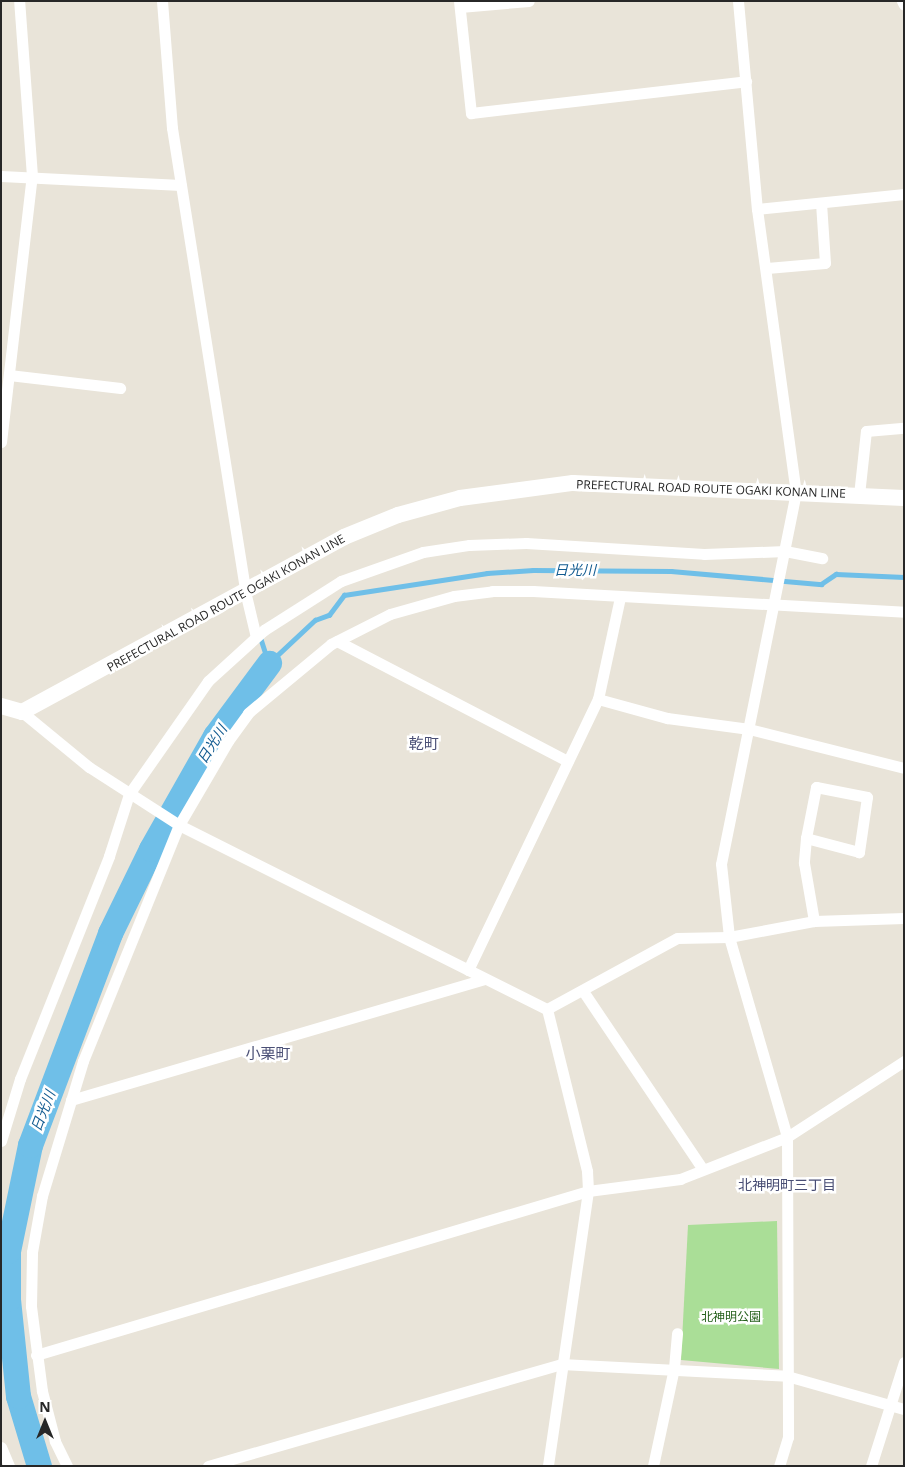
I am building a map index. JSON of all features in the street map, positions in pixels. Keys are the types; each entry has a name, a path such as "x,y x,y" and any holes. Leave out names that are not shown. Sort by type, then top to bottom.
{"main road":[{"name":"PREFECTURAL ROAD ROUTE OGAKI KONAN LINE","path":"22,712 344,537 398,515 460,498 573,483 904,498"},
{"path":"1,706 22,712"}],"street":[{"path":"1,442 32,176 19,1"},
{"path":"162,1 172,128 244,591 256,637"},
{"path":"529,1 459,4 471,113 746,81"},
{"path":"738,1 756,209 767,268 796,492 721,864 728,937 787,1137 788,1437 779,1466"},
{"path":"902,1 904,5"},
{"path":"1,176 32,176 181,185"},
{"path":"756,209 904,194"},
{"path":"767,268 825,263 821,203"},
{"path":"9,375 120,388"},
{"path":"859,495 866,431 904,428"},
{"path":"1,1142 20,1079 109,856 131,795 208,681 256,637 295,608 341,581 400,559 451,548 526,543 704,554 785,553 822,558"},
{"path":"67,1466 55,1441 42,1391 31,1306 32,1252 42,1196 84,1061 177,824 228,741 248,713 307,662 337,641 390,614 454,596 492,591 533,591 718,603 773,601 904,612"},
{"path":"468,970 598,699 620,597"},
{"path":"337,641 568,761"},
{"path":"598,699 667,718 748,729 904,768"},
{"path":"22,712 89,768 177,824 547,1009"},
{"path":"806,838 859,852 867,797 816,787 806,838 804,863 814,921"},
{"path":"547,1009 677,938 728,937 814,921 904,918"},
{"path":"71,1100 485,979"},
{"path":"583,991 702,1168"},
{"path":"547,1009 587,1171 588,1191 548,1466"},
{"path":"36,1355 588,1191 680,1179 702,1168 787,1137 904,1061"},
{"path":"654,1466 674,1368 677,1333"},
{"path":"871,1466 904,1362"},
{"path":"208,1466 562,1364 674,1368 787,1376 904,1409"},
{"path":"1,1447 9,1466"}],"green space":[{"name":"北神明公園","path":"777,1221 779,1369 681,1360 688,1225"}],"waterway":[{"name":"日光川","path":"260,636 269,663 315,620 329,615 344,595 487,573 533,570 671,571 821,584 836,574 904,577"},
{"name":"日光川","path":"39,1466 18,1396 8,1299 8,1251 30,1145 110,933 151,849 215,736 269,663"}],"district":[{"name":"乾町","path":"424,744"},
{"name":"小栗町","path":"268,1054"},
{"name":"北神明町三丁目","path":"787,1185"}]}
